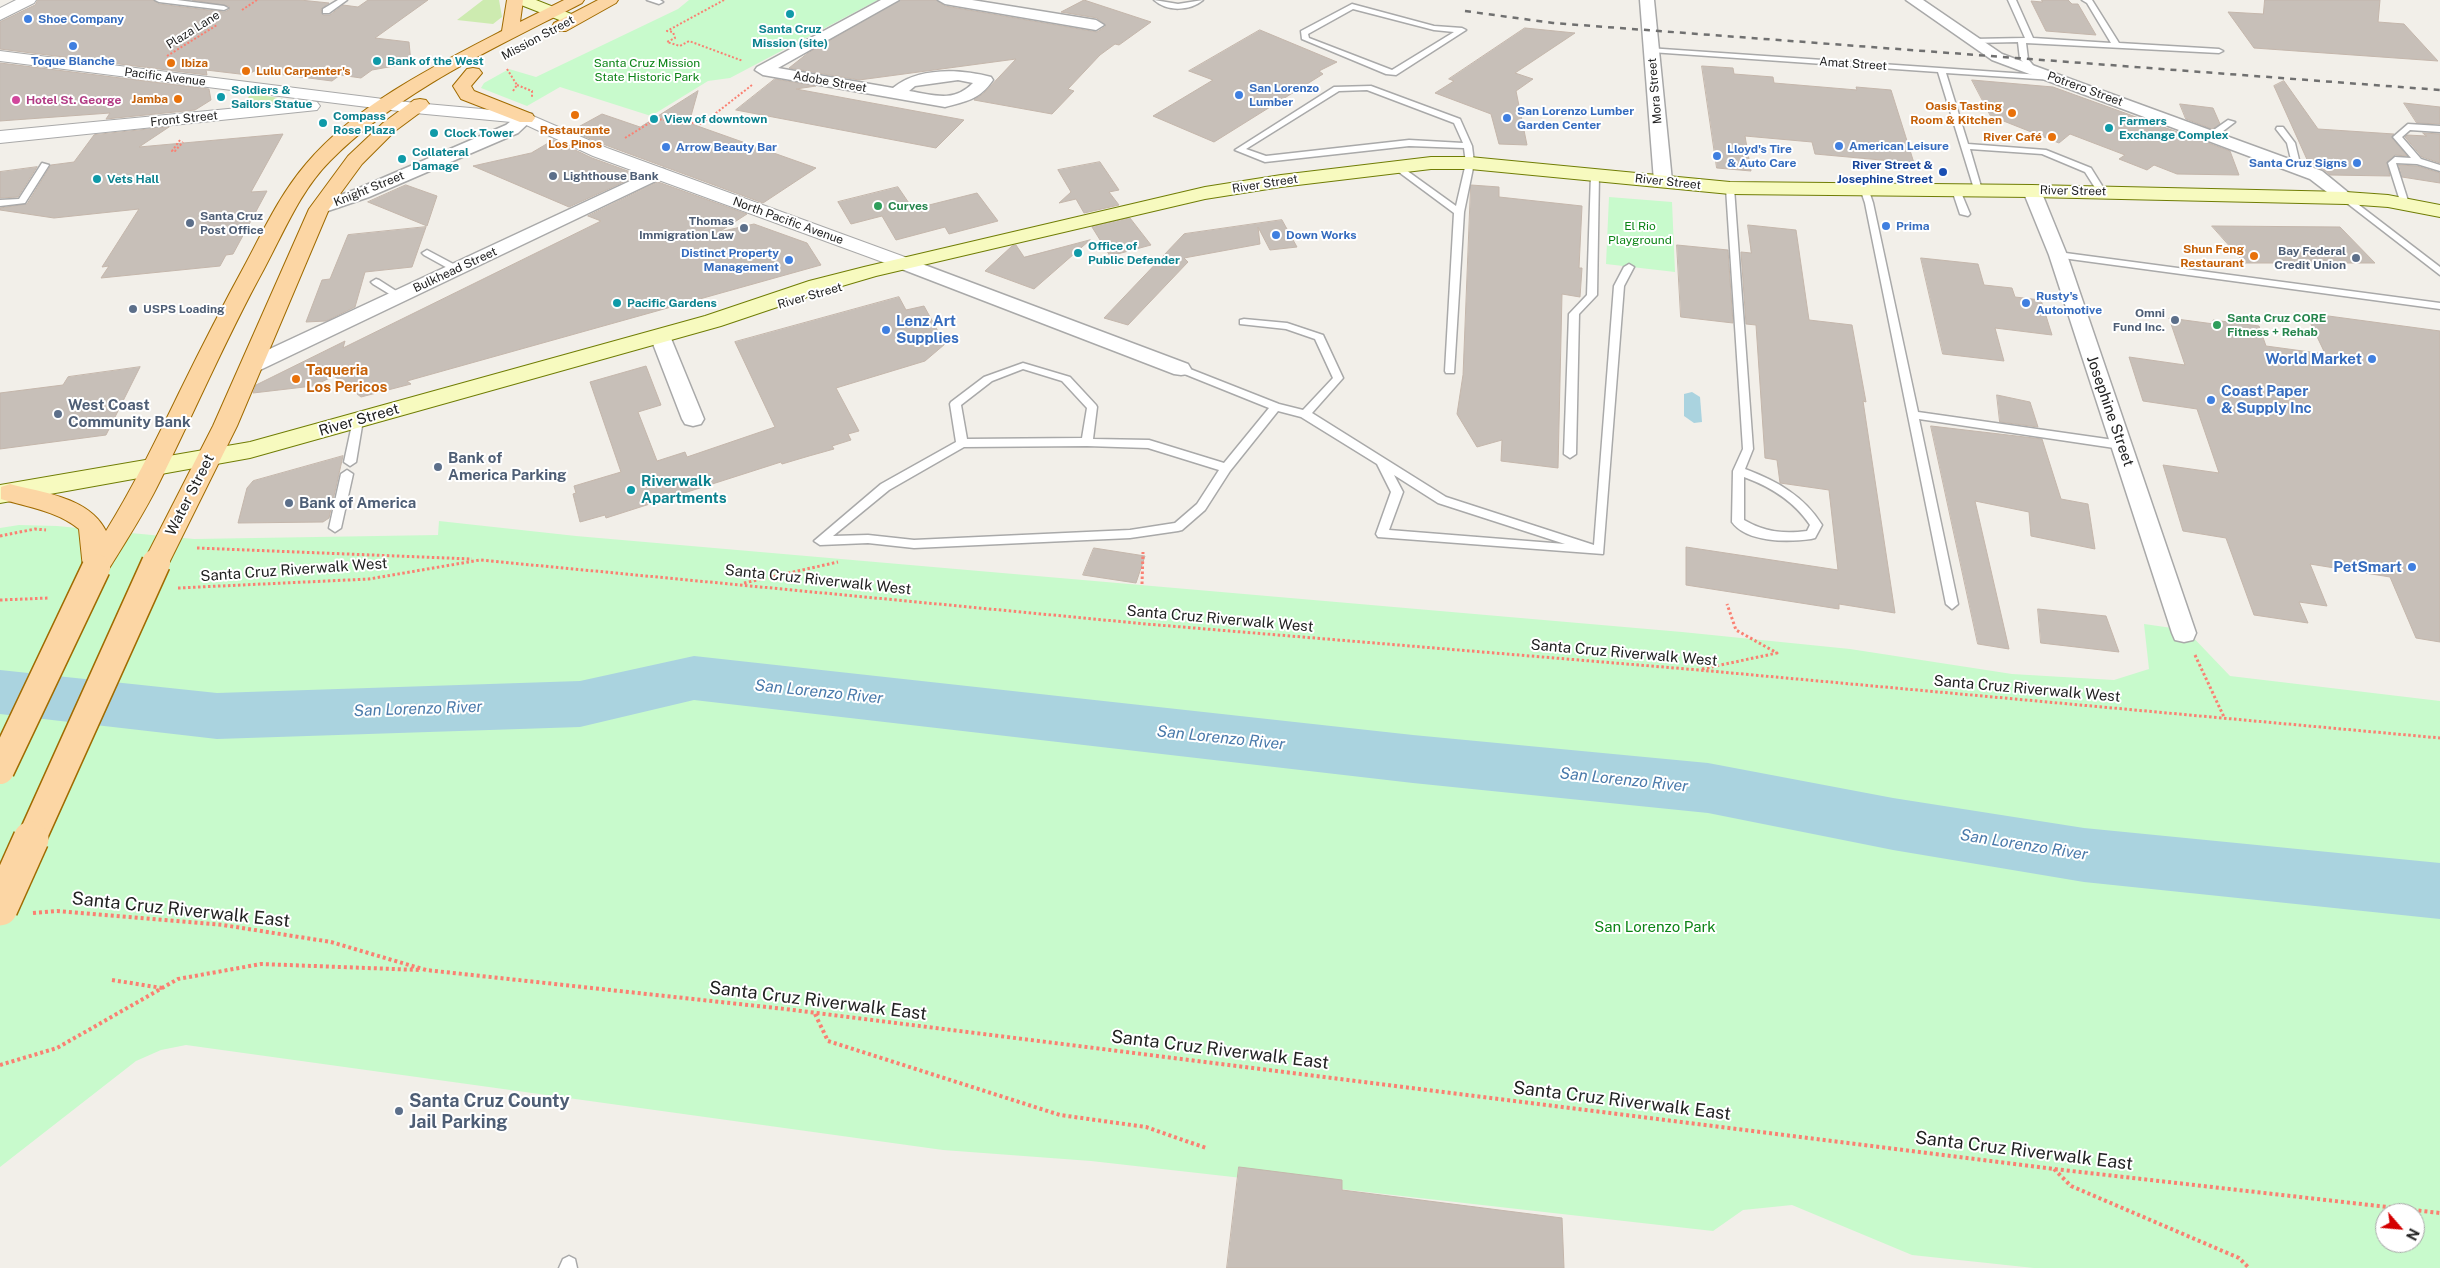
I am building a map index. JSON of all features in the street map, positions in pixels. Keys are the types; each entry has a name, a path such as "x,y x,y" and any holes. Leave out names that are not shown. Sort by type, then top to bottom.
{"main road":[{"path":"510,34 515,0"},
{"path":"522,0 567,7"},
{"name":"Mission Street","path":"389,104 402,94 510,34 567,7 590,10 610,0"},
{"name":"Mission Street","path":"542,36 567,7"},
{"name":"Mission Street","path":"415,108 490,64"},
{"path":"473,73 462,86 467,95 526,118"},
{"path":"0,770 96,568 154,468 218,336 294,195 324,156 389,104"},
{"name":"Water Street","path":"0,908 156,563 252,366 319,209 354,160 389,127 415,108"},
{"name":"River Street","path":"5,493 208,459 250,450 660,336 817,286 1205,193 1281,180 1431,163 1469,155 1595,174 1730,188 2032,190 2346,198 2404,204 2440,211"},
{"path":"5,493 68,510 84,517 93,529 96,568"}],"street":[{"path":"0,15 28,0"},
{"path":"763,70 892,0"},
{"path":"945,0 1096,25"},
{"name":"Mora Street","path":"1647,0 1663,182"},
{"name":"Potrero Street","path":"1913,0 1997,57 2316,175 2346,198"},
{"name":"Pacific Avenue","path":"0,56 389,104"},
{"name":"Adobe Street","path":"763,70 898,93"},
{"name":"Front Street","path":"0,136 367,101"},
{"name":"North Pacific Avenue","path":"389,104 526,118 600,152 906,264 1181,370"},
{"name":"Knight Street","path":"319,209 363,193 512,129 526,118"},
{"name":"Bulkhead Street","path":"252,366 658,173"},
{"name":"Josephine Street","path":"2032,190 2058,256 2184,633"},
{"path":"660,336 693,419"}],"lane":[{"path":"159,0 224,8"},
{"path":"326,11 343,0"},
{"path":"651,0 659,2"},
{"path":"1158,0 1163,4 1183,7 1199,0"},
{"path":"2012,0 2026,40 2024,59 2032,69"},
{"path":"2086,0 2090,2 2116,45"},
{"path":"1353,88 1372,74 1393,73 1462,30 1434,28 1352,6 1304,33 1306,39 1372,74"},
{"path":"1973,41 2026,40 2219,51"},
{"name":"Amat Street","path":"1651,50 2055,78"},
{"path":"1941,70 1978,190"},
{"path":"1450,371 1459,212 1469,155 1457,121 1368,88 1336,89 1239,150 1265,160 1333,150 1409,143 1469,155"},
{"path":"2211,136 2231,122"},
{"path":"2418,161 2397,137 2408,127 2440,130"},
{"path":"2280,129 2291,143 2296,168"},
{"path":"1964,146 2043,152 2088,170 2102,192"},
{"path":"2404,204 2392,163 2394,160 2418,161 2440,168"},
{"path":"0,203 22,201 45,165"},
{"path":"1396,167 1459,212"},
{"path":"1570,454 1574,314 1578,308 1590,300 1592,295 1595,174"},
{"path":"1730,188 1748,449 1739,471 1738,522 1756,533 1788,538 1811,535 1816,525 1807,509 1765,480 1739,471"},
{"path":"1864,188 1869,203 1952,604"},
{"path":"1956,190 1964,214"},
{"path":"2346,198 2440,272"},
{"path":"427,252 456,269"},
{"path":"2058,256 2440,306"},
{"path":"1599,551 1619,286 1629,267"},
{"path":"376,282 399,296"},
{"path":"1244,322 1287,326 1318,338 1338,378 1305,414"},
{"path":"962,443 955,404 988,379 1023,366 1066,379 1092,407 1087,442"},
{"path":"1181,370 1276,406 1305,414 1442,500 1599,551"},
{"path":"1226,468 1149,444 1087,442 962,443 885,486 820,541 868,539 914,544 1130,534 1178,527 1201,506 1226,468 1276,406"},
{"path":"1913,415 2121,445"},
{"path":"350,462 358,420"},
{"path":"1380,461 1397,492 1382,534 1599,551"},
{"path":"335,528 347,474"}],"path":[{"name":"Plaza Lane","path":"241,10 257,0"},
{"path":"621,140 656,119 702,124 763,78 763,70 752,63 740,61 689,41 680,46 666,42 675,38 673,32 667,31 724,0"},
{"name":"Plaza Lane","path":"137,74 224,20"},
{"path":"507,68 517,85 532,91 532,100"},
{"path":"512,93 517,85"},
{"path":"185,134 172,151 175,151 181,142 190,141"},
{"path":"0,536 35,529 51,531"},
{"path":"1130,534 1136,542 1142,545 1142,584"},
{"path":"740,583 847,560 868,539"},
{"path":"197,548 480,560"},
{"name":"Santa Cruz Riverwalk West","path":"170,588 369,579 480,560 740,583 1136,623 1699,670 2440,738"},
{"path":"0,600 54,598"},
{"path":"1699,670 1777,653 1736,630 1727,604"},
{"path":"2184,633 2225,718"},
{"name":"Santa Cruz Riverwalk East","path":"28,914 57,911 223,925 332,942 426,970 815,1014 2054,1169 2440,1213"},
{"path":"0,1065 56,1048 178,979 261,964 426,970"},
{"path":"112,980 163,988"},
{"path":"815,1014 828,1041 1060,1116 1146,1127 1206,1148"},
{"path":"2054,1169 2071,1186 2239,1258 2249,1268"}],"green space":[{"path":"483,0 499,0 502,17 493,24 457,20"},
{"name":"Santa Cruz Mission State Historic Park","path":"689,0 878,0 730,78 708,81 651,116 560,87 527,106 481,88 484,83 509,69 536,77 678,9"},
{"path":"250,93 284,99 282,102 235,108 247,101"},
{"name":"El Rio Playground","path":"1609,197 1672,202 1675,272 1606,264"},
{"name":"San Lorenzo Park","path":"439,521 576,536 1682,632 1850,649 2012,674 2114,680 2149,669 2144,624 2186,630 2230,676 2440,701 2440,1268 2034,1268 1912,1255 1792,1205 1743,1210 1713,1231 1091,1161 943,1150 186,1045 161,1050 136,1061 0,1167 0,528 19,525 57,526 194,539 438,535"}],"water":[{"path":"1692,392 1700,397 1702,422 1694,423 1684,416 1684,394"}],"building":[{"path":"38,0 153,0 159,4 224,12 229,10 229,6 192,0 300,0 329,3 321,9 323,15 330,15 343,5 358,7 368,0 428,0 375,38 409,42 411,63 372,70 361,78 340,75 332,81 254,71 248,75 206,70 207,75 0,49 0,22 35,5"},
{"path":"901,0 936,0 945,6 1097,32 1106,26 1097,18 1061,12 1084,0 1151,22 1119,45 1115,44 1100,55 1068,89 1074,91 1052,114 974,100 984,93 1016,59 859,80 789,68 808,53"},
{"path":"2042,0 2068,0 2072,4 2078,4 2096,35 2046,31 2031,1 2042,2"},
{"path":"2265,0 2380,0 2378,22 2404,24 2438,61 2254,48 2228,12 2263,14"},
{"path":"1525,28 1575,33 1515,73 1533,79 1516,91 1527,145 1499,144 1491,114 1435,93 1454,81 1449,79"},
{"name":"San Lorenzo Lumber","path":"1260,30 1337,62 1319,71 1323,74 1214,142 1153,116 1213,80 1189,71"},
{"path":"0,63 209,89 211,100 195,110 106,119 110,113 0,121"},
{"path":"1702,66 1733,68 1734,74 1773,77 1774,83 1857,90 1856,87 1891,90 1914,163 1815,154 1812,142 1745,136 1751,171 1717,168"},
{"path":"775,79 816,86 796,89 964,120 936,148 736,110"},
{"name":"Farmers Exchange Complex","path":"1972,80 2053,87 2230,151 2239,175 2177,174 2154,165 2147,170 2119,159 2125,155 2070,134 2059,143 2001,120 1993,120"},
{"path":"2284,81 2318,129 2394,134 2392,138 2407,156 2395,155 2387,162 2390,176 2330,175 2323,169 2309,164 2274,86"},
{"path":"698,91 689,123 816,168 763,203 571,131 602,114 640,127"},
{"path":"2404,103 2440,107 2440,124 2417,123"},
{"path":"2180,104 2213,108 2220,124 2212,129 2186,119"},
{"path":"169,127 139,147 283,134 251,192 267,191 233,254 226,255 220,266 101,278 109,266 102,267 139,209 54,218 0,210 0,208 27,204 51,165 74,162 94,135"},
{"path":"2423,133 2440,134 2440,163 2422,157 2405,137 2407,135 2426,136"},
{"name":"Lighthouse Bank","path":"554,140 592,158 639,175 569,207 473,166 531,153"},
{"path":"1100,162 1119,190 1109,192 1119,205 1084,213 1076,199 1059,203 1071,192 1058,170"},
{"path":"2399,165 2417,166 2440,173 2440,183 2402,177"},
{"path":"37,167 18,197 0,198 0,172"},
{"name":"Pacific Gardens","path":"658,182 747,214 719,232 754,224 807,243 821,265 407,381 411,384 361,397 334,376 313,386 253,393 256,385 345,341 343,348 601,221 588,216"},
{"path":"406,185 437,196 427,226 368,202"},
{"path":"1471,185 1499,187 1499,197 1582,206 1579,268 1582,268 1580,297 1562,294 1558,468 1501,461 1502,440 1477,447 1457,414 1463,375"},
{"path":"898,187 913,209 977,193 998,221 949,234 945,227 896,240 882,216 851,224 838,202"},
{"path":"1130,218 1151,245 1110,256 1092,227"},
{"path":"1282,220 1297,247 1270,250 1258,227 1260,244 1184,258 1188,262 1128,325 1104,318 1184,234"},
{"path":"1748,225 1796,230 1809,320 1852,325 1866,402 1863,401 1895,613 1839,604 1839,609 1686,585 1686,547 1838,570 1829,490 1780,483 1777,460 1765,458 1756,325 1746,324 1741,252 1751,253"},
{"path":"2212,226 2340,227 2375,263 2245,263"},
{"path":"426,227 412,267 365,272 355,307 326,321 306,322 322,280 330,279 348,235"},
{"path":"1090,240 1034,289 985,271 1012,246 1016,245 1024,257"},
{"path":"1677,245 1728,250 1733,323 1681,317"},
{"path":"1921,258 1978,264 1984,285 2012,288 2015,297 2041,300 2052,335 1995,328 2004,361 1943,354"},
{"path":"899,297 906,310 924,306 945,344 925,361 836,388 859,431 848,434 851,440 832,446 834,449 782,464 781,462 606,518 605,515 580,522 573,494 576,493 574,486 621,472 590,382 646,366 661,405 638,412 657,461 685,452 687,457 775,427 735,342"},
{"path":"2306,313 2440,331 2440,642 2416,638 2390,577 2310,564 2327,606 2299,602 2308,623 2254,615 2226,538 2183,531 2163,465 2219,473 2197,409 2143,401 2129,357 2185,365 2169,318 2214,324 2213,320 2259,326 2266,346 2325,354"},
{"name":"West Coast Community Bank","path":"140,367 106,435 0,449 0,393 63,385 68,377"},
{"path":"1997,395 2030,402 2038,427 2000,422"},
{"path":"1931,426 2042,439 2061,499 2088,504 2095,549 2031,536 2029,512 1975,501 2009,649 1978,644"},
{"name":"Bank of America","path":"343,456 329,518 323,522 238,523 247,488 253,481"},
{"path":"1094,548 1145,556 1136,583 1083,575"},
{"path":"2038,609 2106,616 2119,652 2041,643"},
{"path":"1239,1167 1342,1180 1342,1190 1562,1218 1564,1268 1227,1268"}],"waterway":[{"name":"San Lorenzo River","path":"0,692 217,716 580,704 694,678 1413,759 1708,788 1893,824 2084,855 2440,891"}],"railway":[{"path":"1465,11 1553,23 2440,90"}],"place":[{"name":"Santa Cruz Mission (site)","path":"790,14"},
{"name":"Shoe Company","path":"28,19"},
{"name":"Toque Blanche","path":"73,46"},
{"name":"Bank of the West","path":"377,61"},
{"name":"Ibiza","path":"171,63"},
{"name":"Lulu Carpenter's","path":"246,71"},
{"name":"San Lorenzo Lumber","path":"1239,95"},
{"name":"Soldiers & Sailors Statue","path":"221,97"},
{"name":"Jamba","path":"178,99"},
{"name":"Hotel St. George","path":"16,100"},
{"name":"Oasis Tasting Room & Kitchen","path":"2012,113"},
{"name":"Restaurante Los Pinos","path":"575,115"},
{"name":"San Lorenzo Lumber Garden Center","path":"1507,118"},
{"name":"View of downtown","path":"654,119"},
{"name":"Compass Rose Plaza","path":"323,123"},
{"name":"Farmers Exchange Complex","path":"2109,128"},
{"name":"Clock Tower","path":"434,133"},
{"name":"River Café","path":"2052,137"},
{"name":"American Leisure","path":"1839,146"},
{"name":"Arrow Beauty Bar","path":"666,147"},
{"name":"Lloyd's Tire & Auto Care","path":"1717,156"},
{"name":"Collateral Damage","path":"402,159"},
{"name":"Santa Cruz Signs","path":"2357,163"},
{"name":"River Street & Josephine Street","path":"1943,172"},
{"name":"Lighthouse Bank","path":"553,176"},
{"name":"Vets Hall","path":"97,179"},
{"name":"Curves","path":"878,206"},
{"name":"Santa Cruz Post Office","path":"190,223"},
{"name":"Prima","path":"1886,226"},
{"name":"Thomas Immigration Law","path":"744,228"},
{"name":"Down Works","path":"1276,235"},
{"name":"Office of Public Defender","path":"1078,253"},
{"name":"Shun Feng Restaurant","path":"2254,256"},
{"name":"Bay Federal Credit Union","path":"2356,258"},
{"name":"Distinct Property Management","path":"789,260"},
{"name":"Pacific Gardens","path":"617,303"},
{"name":"Rusty's Automotive","path":"2026,303"},
{"name":"USPS Loading","path":"133,309"},
{"name":"Omni Fund Inc.","path":"2175,320"},
{"name":"Santa Cruz CORE Fitness + Rehab","path":"2217,325"},
{"name":"Lenz Art Supplies","path":"886,330"},
{"name":"World Market","path":"2372,359"},
{"name":"Taqueria Los Pericos","path":"296,379"},
{"name":"Coast Paper & Supply Inc","path":"2211,400"},
{"name":"West Coast Community Bank","path":"58,414"},
{"name":"Bank of America Parking","path":"438,467"},
{"name":"Riverwalk Apartments","path":"631,490"},
{"name":"Bank of America","path":"289,503"},
{"name":"PetSmart","path":"2412,567"},
{"name":"Santa Cruz County Jail Parking","path":"399,1111"}]}
